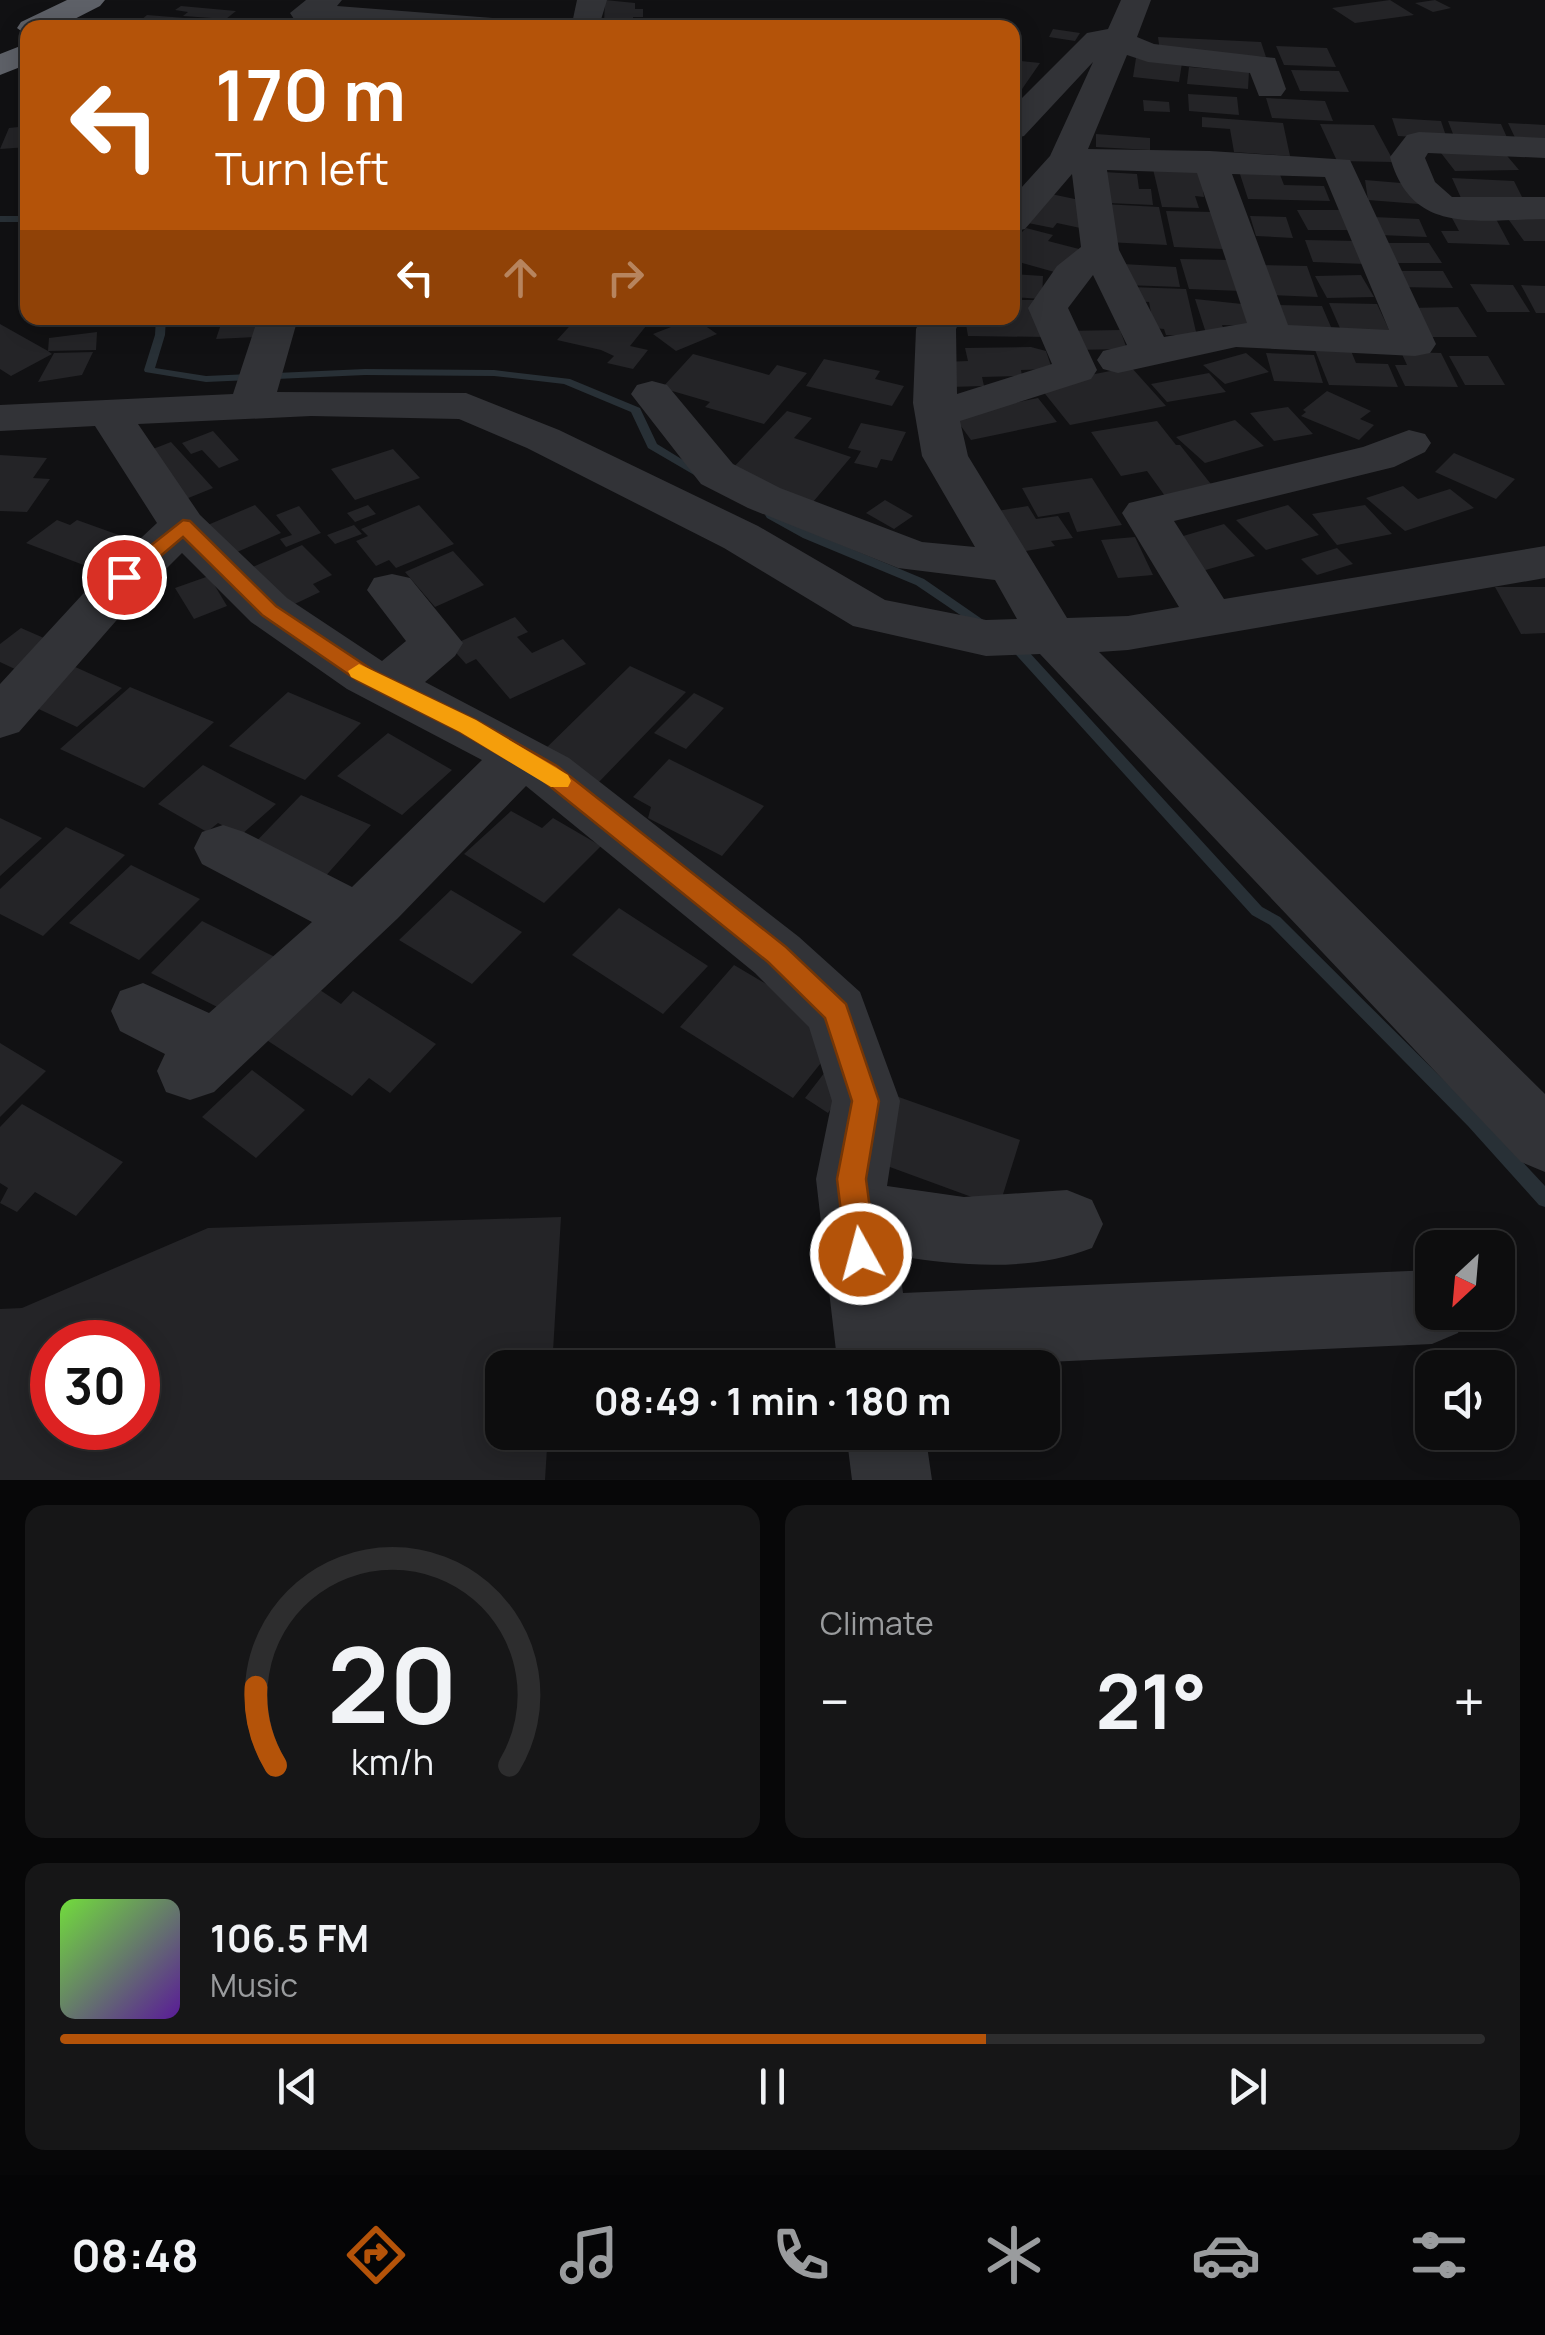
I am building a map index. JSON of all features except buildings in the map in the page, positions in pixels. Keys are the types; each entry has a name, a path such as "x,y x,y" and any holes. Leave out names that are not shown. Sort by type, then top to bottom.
{"highway":[{"path":"49,20 90,0"},
{"path":"93,20 120,7"}],"street":[{"path":"327,0 305,13 399,20"},
{"path":"1020,213 1071,162 1136,0"},
{"path":"1020,120 1098,40 1121,38 1148,53 1264,65 1270,90"},
{"path":"1545,148 1419,142 1407,157 1410,172 1432,203 1446,208 1545,208"},
{"path":"1020,159 1210,161 1410,172"},
{"path":"1210,161 1272,337"},
{"path":"1071,162 1100,250 1151,352"},
{"path":"937,414 1076,370 1236,335 1414,344 1338,166"},
{"path":"1076,370 1048,308 1071,274 1100,250"},
{"path":"252,405 276,325"},
{"path":"938,325 937,414 945,456 1052,636 1545,1140"},
{"path":"652,394 717,474 764,498 915,558 1012,566"},
{"path":"0,418 252,405 466,406 542,439 740,538 871,614 986,638 1128,633 1545,562"},
{"path":"108,412 183,526 269,610 386,686 549,772 777,954 837,1012 866,1101 852,1179 874,1350 1415,1308"},
{"path":"1211,619 1146,514 1378,458 1409,443"},
{"path":"9,695 93,618 109,592 183,526"},
{"path":"386,686 437,643 392,590"},
{"path":"143,1011 202,1060 358,918 521,756"},
{"path":"223,848 358,918"},
{"path":"856,1216 964,1232 1067,1224"},
{"path":"888,1450 892,1480"}],"waterway":[{"path":"0,219 20,219"},
{"path":"161,325 149,370 206,379 365,372 494,373 566,381 636,410 652,446 700,474"},
{"path":"771,515 807,535 920,582 986,626"},
{"path":"1013,643 1257,911 1275,921 1474,1121 1545,1199"}],"slow traffic":[{"path":"359,671 468,726 560,781"}],"route":[{"path":"124,577 183,526 269,610 366,676 468,726 549,772 626,838 777,954 837,1012 866,1101 852,1179 861,1254"}]}
